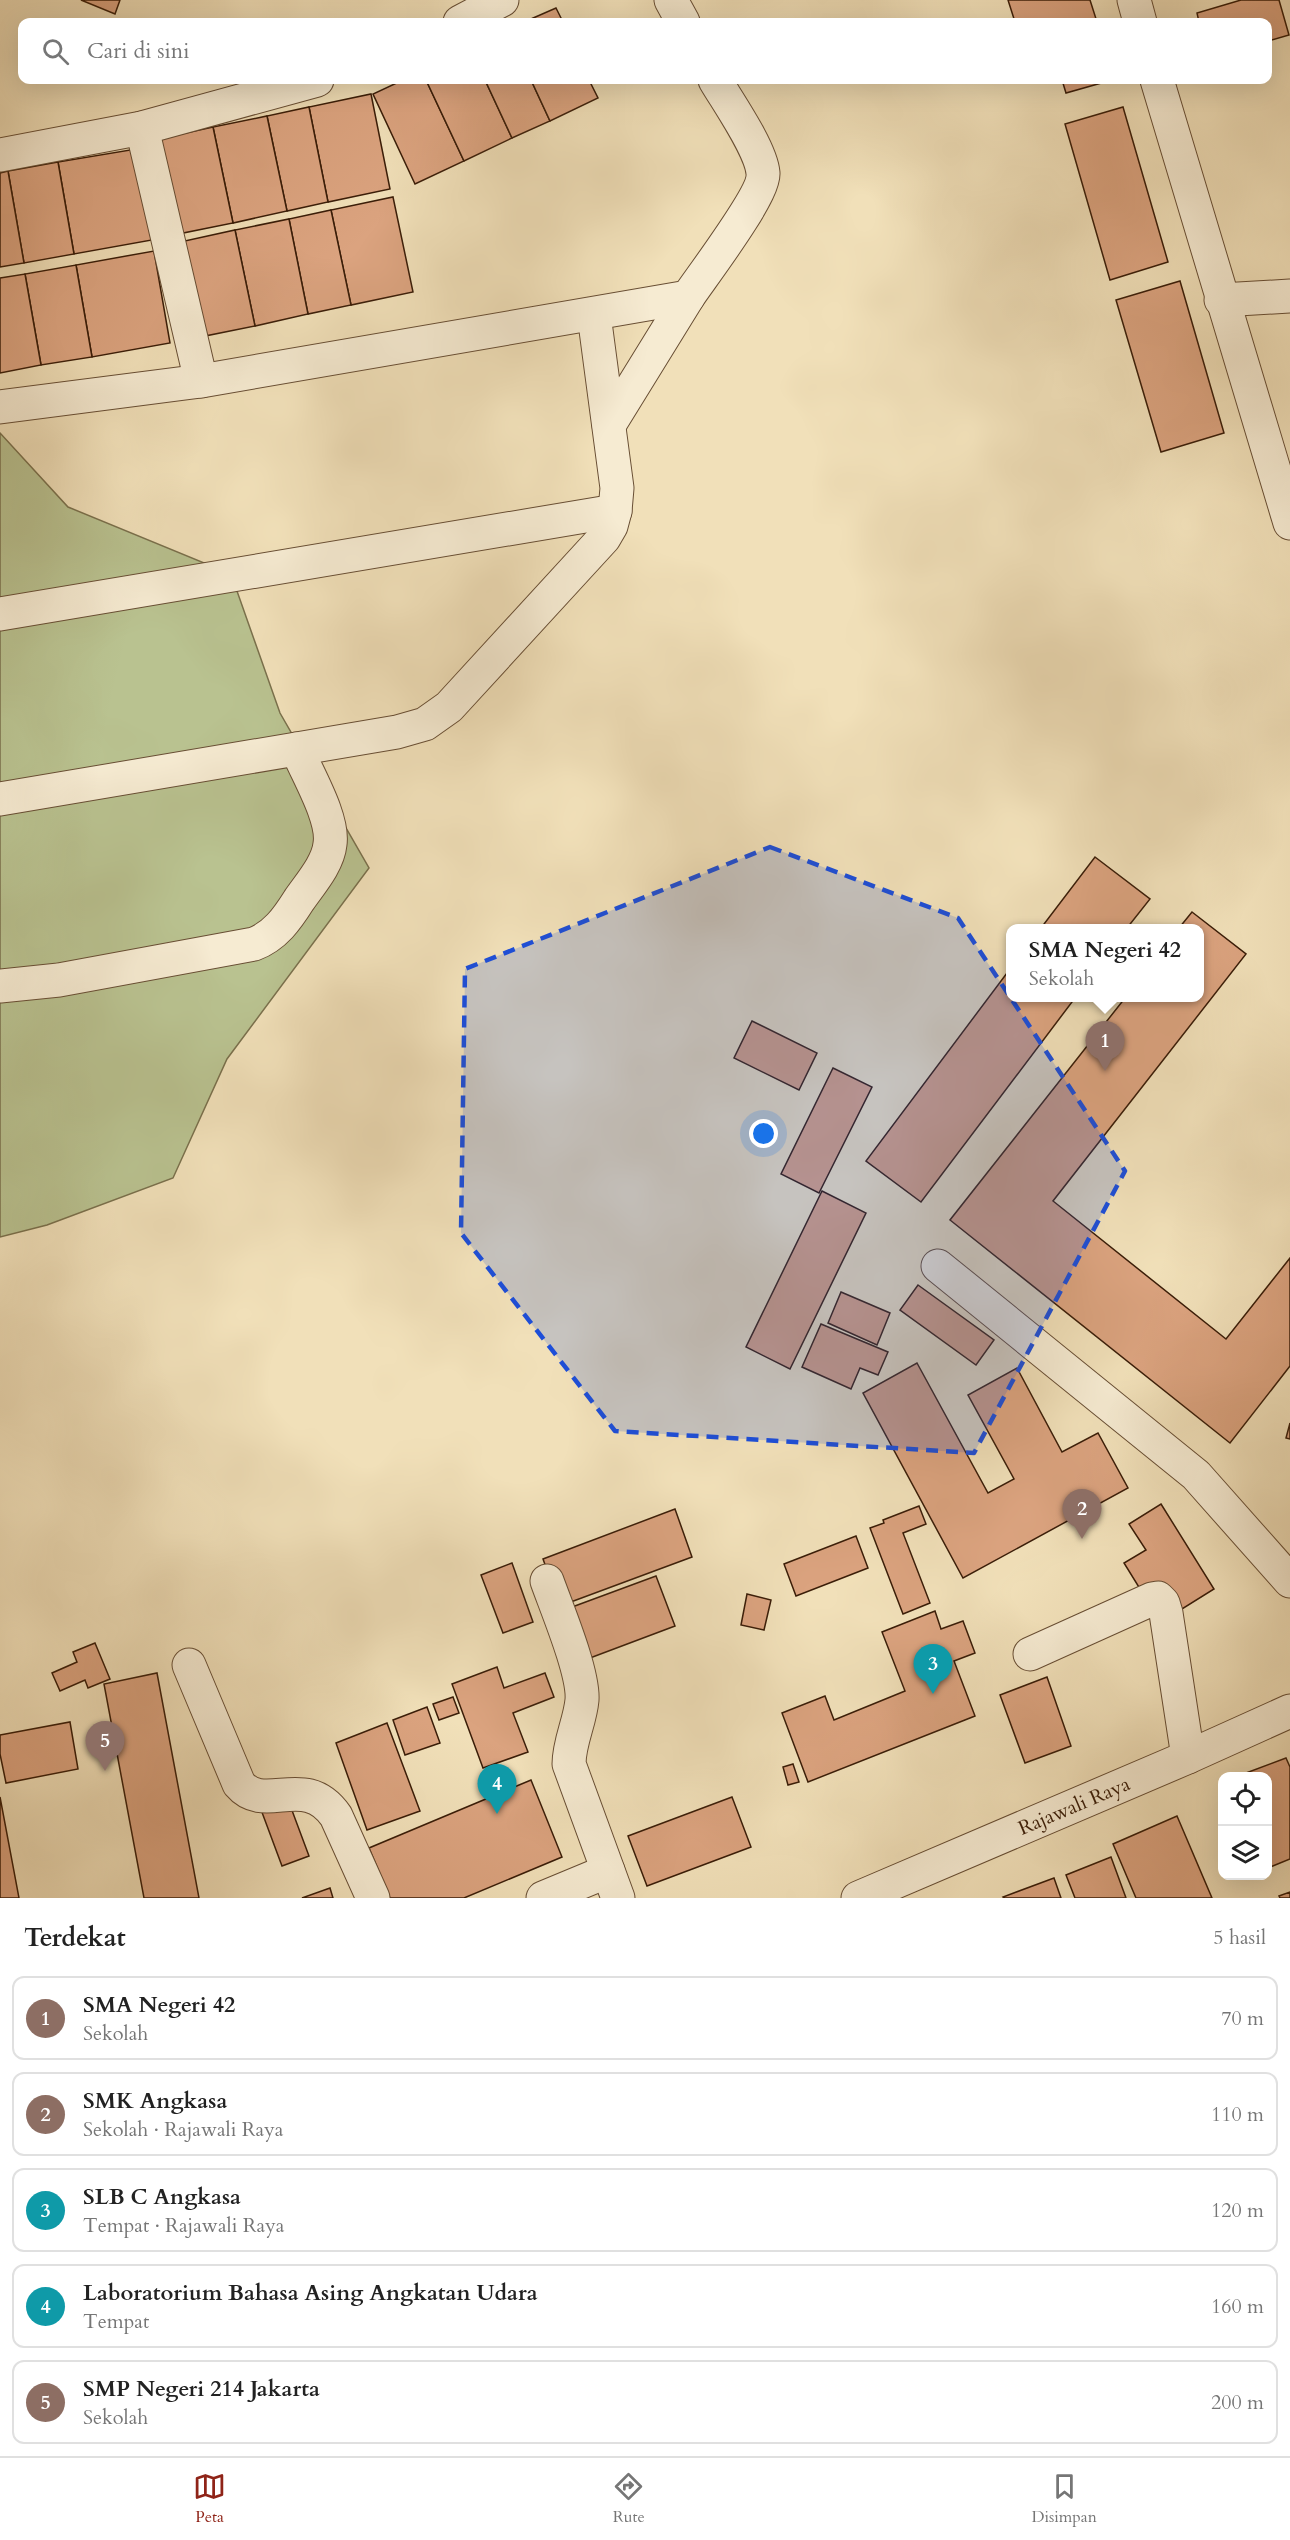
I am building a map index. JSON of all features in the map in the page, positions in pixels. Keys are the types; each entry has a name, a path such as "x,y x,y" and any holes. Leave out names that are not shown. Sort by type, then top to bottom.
{"street":[{"path":"468,18 502,0"},
{"path":"671,0 681,18"},
{"path":"1134,0 1139,18"},
{"path":"0,155 142,128 302,84"},
{"path":"609,425 763,181 759,157 717,84"},
{"path":"1158,84 1221,300 1284,487 1290,524"},
{"path":"142,128 201,381"},
{"path":"1221,300 1290,296"},
{"path":"0,407 201,381 688,297"},
{"path":"0,799 411,729 435,718 449,707 604,538 611,526 617,488 594,315"},
{"path":"0,614 615,511"},
{"path":"0,986 9,987 59,980 254,944 266,939 285,921 318,872 330,845 330,830 325,813 297,749"},
{"path":"938,1266 1196,1475 1290,1581"},
{"path":"543,1898 613,1885 569,1764 571,1745 581,1709 582,1690 547,1581"},
{"path":"1030,1654 1158,1598 1163,1603 1166,1613 1188,1757"},
{"path":"189,1665 239,1784 246,1792 260,1797 294,1793 319,1799 329,1806 336,1816 373,1898"},
{"name":"Rajawali Raya","path":"858,1898 1290,1711"}],"highlighted area":[{"path":"770,847 958,918 1125,1171 974,1453 615,1431 461,1233 465,969"}],"green space":[{"path":"0,433 68,507 231,574 280,713 369,868 227,1059 173,1178 47,1225 0,1237"}],"building":[{"path":"81,0 120,0 115,14"},
{"path":"1008,0 1090,0 1096,18 1014,18"},
{"path":"1241,0 1279,0 1289,35 1272,40 1272,18 1198,18 1197,13"},
{"path":"556,8 561,18 533,18"},
{"path":"394,84 428,84 464,161 415,184 373,94"},
{"path":"428,84 487,84 512,138 464,161"},
{"path":"487,84 533,84 550,121 512,138"},
{"path":"533,84 591,84 598,98 550,121"},
{"path":"1063,84 1098,84 1066,93"},
{"path":"371,94 390,189 328,202 309,107"},
{"path":"309,107 328,202 287,211 267,116"},
{"path":"1123,107 1168,262 1110,280 1065,124"},
{"path":"267,116 287,211 233,223 213,127"},
{"path":"213,127 233,223 178,234 158,139"},
{"path":"136,149 152,240 74,254 58,162"},
{"path":"58,162 74,254 24,263 8,171"},
{"path":"8,171 24,263 0,267 0,173"},
{"path":"393,197 413,292 351,305 331,210"},
{"path":"331,210 351,305 308,314 289,219"},
{"path":"289,219 308,314 255,326 235,230"},
{"path":"235,230 255,326 200,337 180,242"},
{"path":"154,251 170,343 92,357 76,265"},
{"path":"76,265 92,357 41,365 25,274"},
{"path":"25,274 41,365 0,373 0,278"},
{"path":"1180,281 1224,433 1161,452 1116,300"},
{"path":"1095,857 1150,899 1130,924 1044,924"},
{"path":"1192,912 1246,954 1053,1201 1226,1339 1290,1258 1290,1366 1230,1443 950,1220 1122,1002 1204,1002 1204,924 1182,924"},
{"path":"1006,974 1006,1002 1072,1002 921,1202 866,1161"},
{"path":"752,1021 817,1053 799,1090 734,1058"},
{"path":"833,1068 872,1087 819,1193 781,1174"},
{"path":"822,1191 866,1213 790,1369 746,1347"},
{"path":"918,1285 994,1340 976,1365 900,1310"},
{"path":"841,1292 890,1313 877,1345 828,1323"},
{"path":"821,1324 888,1352 878,1375 860,1368 851,1389 802,1367"},
{"path":"917,1363 988,1493 1014,1479 968,1395 1017,1368 1062,1452 1098,1433 1128,1488 963,1578 863,1393"},
{"path":"1290,1423 1290,1439 1286,1438"},
{"path":"1161,1504 1214,1589 1182,1609 1166,1584 1145,1597 1124,1563 1146,1550 1129,1524"},
{"path":"919,1506 926,1524 903,1533 930,1603 903,1614 870,1528 884,1523 883,1520"},
{"path":"675,1509 692,1557 560,1606 543,1559"},
{"path":"856,1536 868,1568 796,1596 784,1564"},
{"path":"512,1563 533,1622 503,1633 481,1575"},
{"path":"656,1576 675,1626 582,1661 564,1610"},
{"path":"747,1594 771,1600 764,1630 741,1625"},
{"path":"935,1611 941,1629 963,1621 975,1653 954,1661 975,1716 808,1782 782,1713 825,1696 834,1720 905,1691 882,1632"},
{"path":"95,1643 110,1679 88,1688 85,1680 60,1691 52,1673 77,1662 73,1652"},
{"path":"497,1667 504,1688 545,1673 554,1697 513,1713 528,1752 483,1768 452,1684"},
{"path":"157,1673 199,1898 144,1898 104,1684"},
{"path":"1047,1677 1071,1746 1025,1763 1000,1695"},
{"path":"453,1697 459,1713 439,1720 433,1704"},
{"path":"427,1707 440,1743 405,1755 393,1720"},
{"path":"70,1722 78,1769 6,1783 0,1754 0,1735"},
{"path":"387,1723 420,1811 367,1830 336,1743"},
{"path":"1286,1758 1290,1767 1290,1859 1272,1866 1272,1772 1249,1772"},
{"path":"793,1764 799,1782 788,1785 783,1767"},
{"path":"531,1780 562,1857 464,1898 390,1898 369,1848"},
{"path":"0,1797 19,1898 0,1898"},
{"path":"287,1797 309,1856 282,1866 260,1807"},
{"path":"732,1797 751,1847 647,1886 628,1836"},
{"path":"1177,1816 1212,1898 1136,1898 1113,1844"},
{"path":"1111,1857 1126,1898 1075,1898 1066,1875"},
{"path":"1054,1878 1061,1898 1003,1897"},
{"path":"330,1888 333,1898 302,1898"},
{"path":"1290,1892 1290,1898 1279,1896"}],"place":[{"name":"SMA Negeri 42","path":"1105,1071"},
{"name":"SMK Angkasa","path":"1082,1539"},
{"name":"SLB C Angkasa","path":"933,1694"},
{"name":"SMP Negeri 214 Jakarta","path":"105,1771"},
{"name":"Laboratorium Bahasa Asing Angkatan Udara","path":"497,1814"}]}
